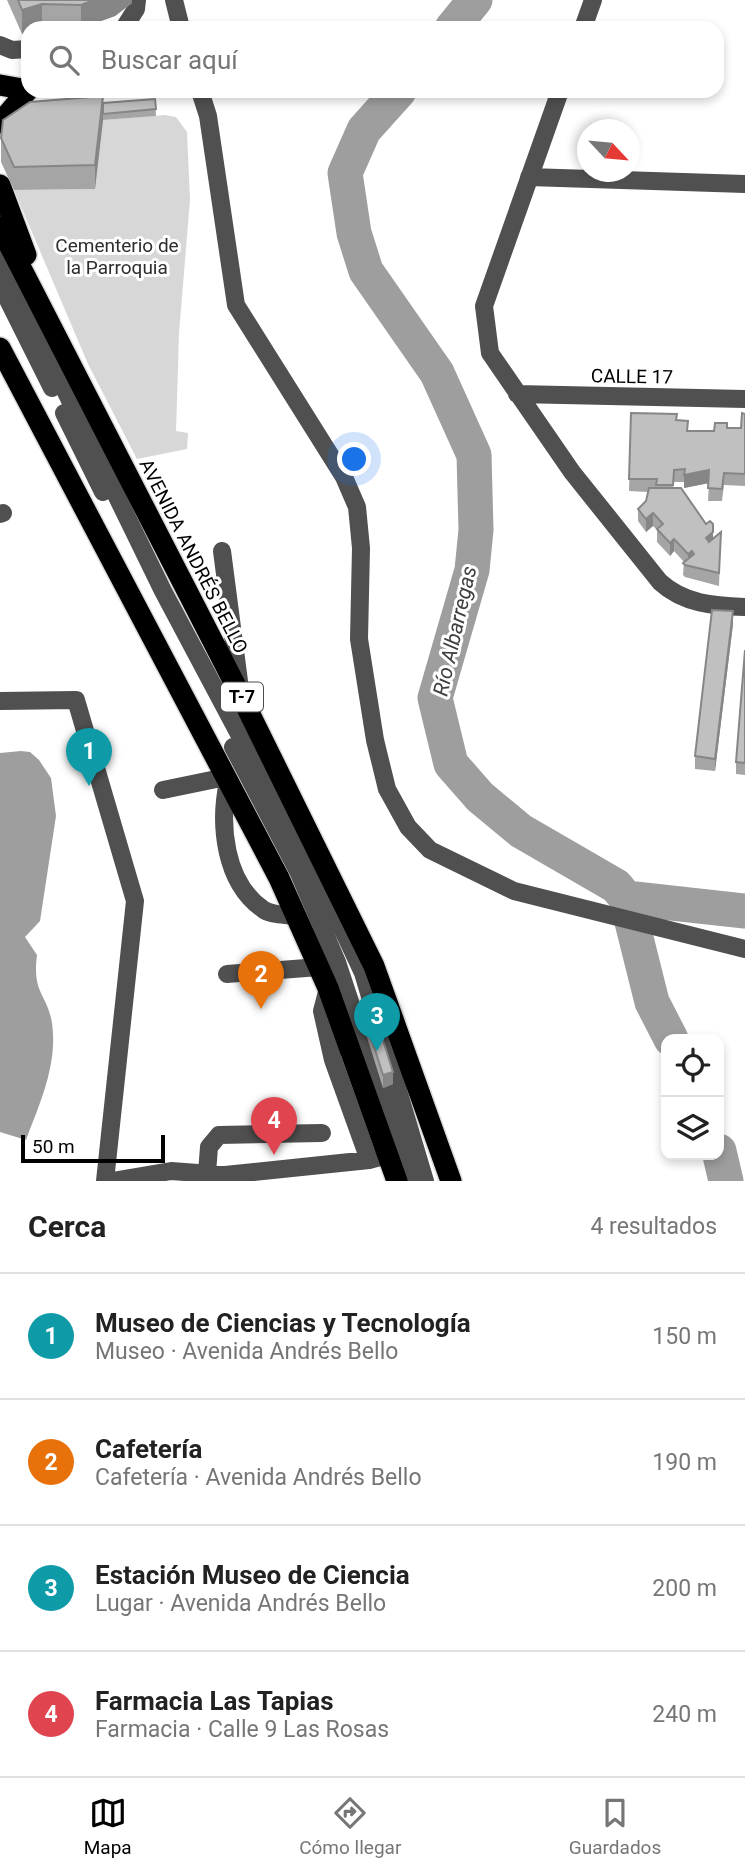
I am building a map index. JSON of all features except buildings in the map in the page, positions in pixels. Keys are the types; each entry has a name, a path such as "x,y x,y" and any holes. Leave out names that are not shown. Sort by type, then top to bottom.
{"highway":[{"path":"0,87 21,89"},
{"path":"0,102 21,93"},
{"path":"0,123 21,98"},
{"path":"0,185 46,318"},
{"name":"AVENIDA ANDRÉS BELLO","path":"0,227 241,696 374,967 451,1181"},
{"path":"0,338 4,354"},
{"name":"T-7","path":"4,354 296,916 328,988 393,1153 397,1181"}],"street":[{"path":"128,21 136,9 137,0"},
{"path":"174,0 179,21"},
{"path":"586,21 593,0"},
{"path":"0,45 12,50 21,49"},
{"path":"202,98 208,116 236,305 344,477 357,508 361,548 359,639 375,740 387,789 408,827 430,850 514,891 745,949"},
{"path":"557,98 484,306 490,353 572,472 660,582 671,592 688,599 712,606 745,607"},
{"path":"529,177 745,184"},
{"path":"0,257 163,591 341,926 363,973 393,1153 425,1181"},
{"path":"0,284 156,601 298,871 344,981 393,1153 409,1181"},
{"name":"CALLE 17","path":"517,394 745,400"},
{"path":"222,551 241,696"},
{"path":"0,701 76,700 135,901 105,1181"},
{"path":"163,790 227,779 223,804 232,869 249,896 264,910 296,916"},
{"path":"227,974 319,967"},
{"path":"225,1176 209,1147 212,1139 219,1135 321,1133"},
{"path":"112,1181 171,1171 225,1176 393,1153 436,1137"}],"green space":[{"name":"Cementerio de la Parroquia","path":"165,115 176,117 187,132 190,200 179,333 176,431 188,433 187,449 137,459 88,364 14,190 95,189 103,120"}],"shaded area":[{"path":"30,752 39,760 51,778 56,816 40,921 25,937 37,955 38,986 50,1013 53,1038 50,1068 26,1140 0,1132 0,753"}],"waterway":[{"name":"Río Albarregas","path":"458,21 475,0"},
{"name":"Río Albarregas","path":"393,98 364,130 345,173 354,233 366,271 437,373 474,455 476,530 472,570 435,698 451,764 480,797 521,831 616,886 626,898 652,1002 668,1034"},
{"path":"626,898 745,911"},
{"name":"Río Albarregas","path":"721,1160 726,1181"}],"place":[{"name":"Museo de Ciencias y Tecnología","path":"89,786"},
{"name":"Cafetería","path":"261,1009"},
{"name":"Estación Museo de Ciencia","path":"377,1051"},
{"name":"Farmacia Las Tapias","path":"274,1155"}]}
